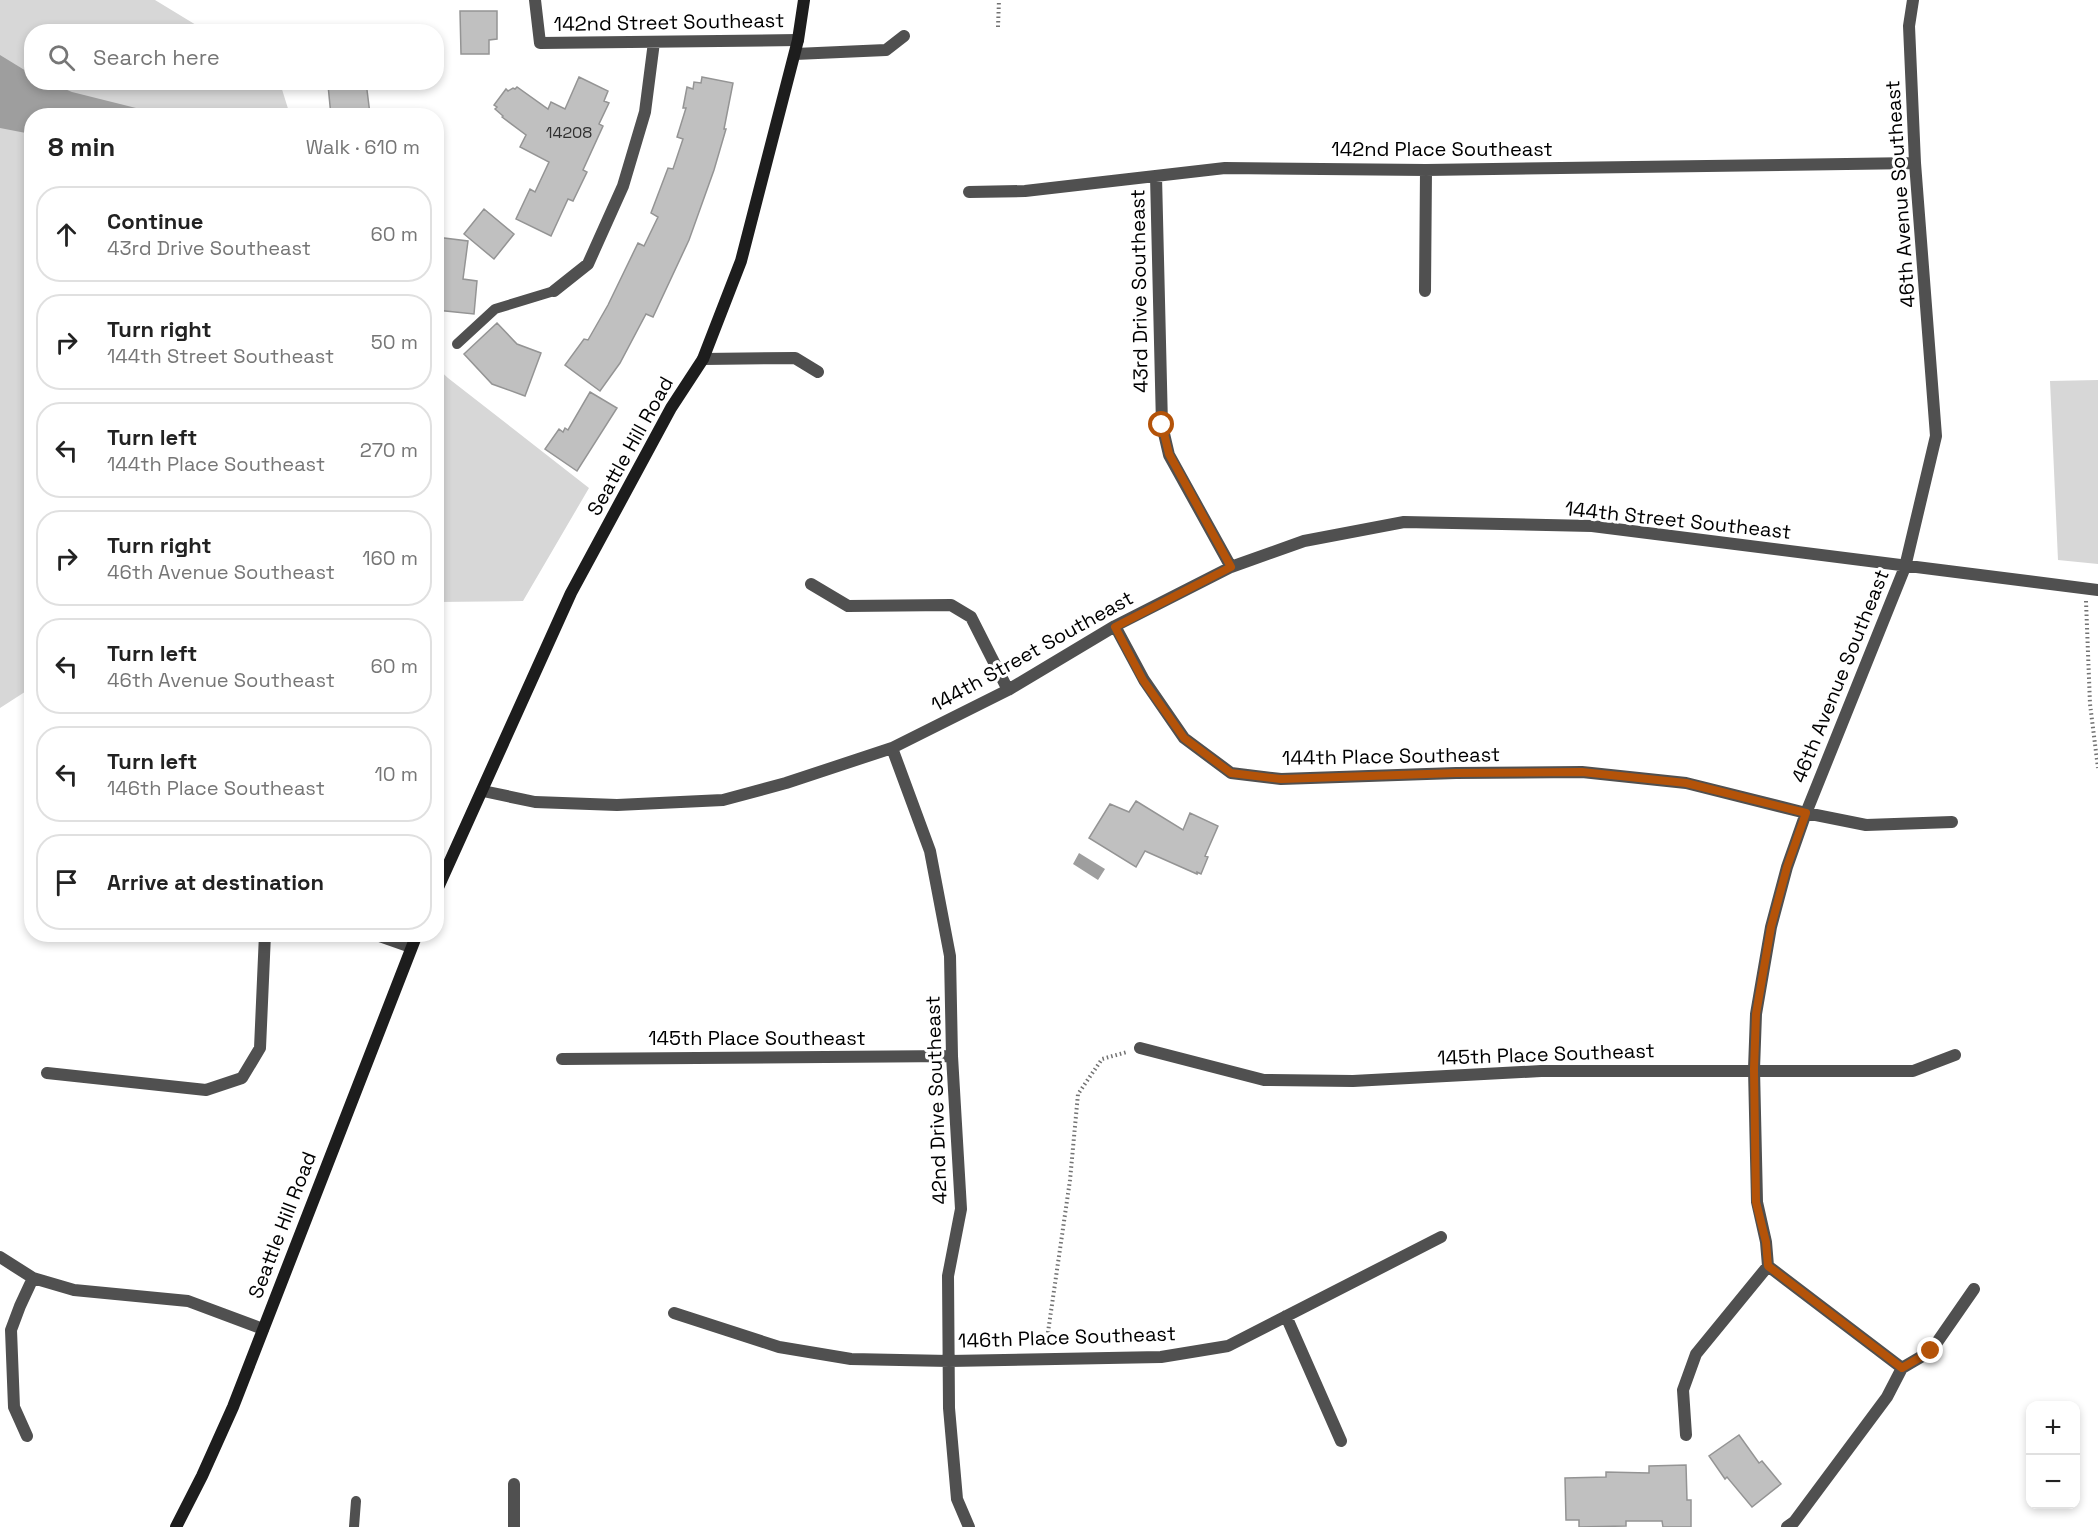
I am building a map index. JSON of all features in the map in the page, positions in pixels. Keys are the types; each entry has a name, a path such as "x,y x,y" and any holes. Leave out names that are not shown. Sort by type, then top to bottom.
{"main road":[{"name":"Seattle Hill Road","path":"444,875 571,593 671,408 704,359 741,261 795,54 804,0"},
{"name":"Seattle Hill Road","path":"176,1527 233,1407 413,942"}],"street":[{"name":"142nd Street Southeast","path":"535,0 540,43 798,40"},
{"name":"46th Avenue Southeast","path":"1768,1266 1766,1242 1756,1202 1754,1069 1756,1014 1771,927 1787,867 1806,813 1905,567 1936,436 1916,163 1909,26 1913,0"},
{"name":"142nd Street Southeast","path":"795,54 886,51 904,36"},
{"path":"554,291 588,264 623,186 645,112 654,42"},
{"name":"142nd Place Southeast","path":"969,192 1025,191 1225,168 1426,170 1916,163"},
{"path":"1425,291 1426,170"},
{"name":"43rd Drive Southeast","path":"1156,176 1162,425 1169,454 1231,567"},
{"path":"704,359 795,358 818,372"},
{"name":"144th Street Southeast","path":"483,791 535,802 617,805 723,800 786,783 892,748 1008,690 1115,627 1231,567 1304,541 1404,522 1592,526 2092,589"},
{"path":"811,584 848,606 951,605 971,617 1008,690"},
{"name":"144th Place Southeast","path":"1115,627 1143,680 1184,738 1231,773 1281,779 1456,773 1582,772 1686,783 1806,813 1866,825 1952,822"},
{"name":"42nd Drive Southeast","path":"892,748 930,851 950,956 952,1056 961,1209 948,1276 949,1408 957,1499 969,1527"},
{"path":"47,1073 206,1090 242,1077 260,1048 265,942"},
{"path":"397,942 411,947"},
{"name":"145th Place Southeast","path":"1140,1048 1264,1080 1353,1080 1541,1071 1754,1069 1913,1071 1955,1055"},
{"name":"145th Place Southeast","path":"562,1059 952,1056"},
{"name":"146th Place Southeast","path":"674,1313 789,1348 851,1359 949,1361 1161,1356 1228,1346 1441,1237"},
{"path":"0,1257 33,1278 74,1290 188,1301 263,1329"},
{"path":"1686,1435 1683,1390 1696,1354 1768,1266 1902,1368"},
{"path":"27,1436 14,1407 11,1330 33,1278"},
{"path":"1787,1527 1794,1522 1887,1397 1902,1368 1931,1351 1974,1289"},
{"path":"1286,1316 1341,1441"},
{"path":"514,1484 514,1527"}],"lane":[{"path":"457,344 495,309 554,291"},
{"path":"354,1527 356,1501"}],"path":[{"path":"998,27 999,0"},
{"path":"2092,589 2090,704 2095,725 2098,768"},
{"path":"1044,1359 1070,1180 1078,1094 1102,1059 1140,1048"}],"shaded area":[{"path":"0,0 155,0 194,24 24,24 24,90 282,90 288,108 24,108 24,693 0,708"},
{"path":"0,55 24,70 24,90 67,90 136,108 24,108 24,133 0,128"},
{"path":"444,374 589,488 523,601 444,602"},
{"path":"2098,380 2098,564 2058,560 2050,381"},
{"path":"1079,853 1105,869 1098,880 1073,864"}],"building":[{"path":"460,11 497,11 497,39 489,40 489,54 461,54"},
{"path":"579,77 608,91 604,101 609,103 599,124 603,126 583,170 587,172 573,201 568,199 551,236 516,219 530,189 535,192 549,162 520,147 526,135 502,117 494,105 506,89 508,91 517,87 548,109 551,102 565,109"},
{"path":"702,77 733,83 724,129 726,129 714,170 689,240 653,317 646,314 620,363 600,391 565,365 584,339 588,340 638,243 644,246 658,217 651,213 668,168 673,169 683,139 677,137 686,108 683,108 687,87 693,89 694,82 701,83"},
{"path":"328,90 367,90 369,108 330,108"},
{"path":"484,209 514,234 494,259 464,234"},
{"path":"444,238 468,241 463,279 477,281 474,314 444,311"},
{"path":"497,323 517,344 541,353 525,396 492,384 464,354"},
{"path":"590,392 617,408 577,471 545,449 559,429 563,432 565,428 568,430"},
{"path":"1136,801 1183,830 1190,813 1218,826 1205,856 1208,857 1201,874 1145,851 1136,867 1089,838 1110,804 1129,812"},
{"path":"1739,1435 1759,1463 1762,1461 1781,1484 1752,1507 1727,1477 1725,1479 1709,1456"},
{"path":"1686,1465 1687,1500 1691,1500 1691,1527 1663,1527 1662,1521 1626,1521 1626,1526 1579,1527 1579,1520 1566,1520 1565,1478 1606,1477 1606,1472 1649,1473 1649,1466"}],"route":[{"path":"1162,425 1169,454 1231,567 1115,627 1143,680 1184,738 1231,773 1281,779 1456,773 1582,772 1686,783 1806,813 1787,867 1771,927 1756,1014 1754,1069 1756,1202 1766,1242 1768,1266 1902,1368 1931,1351"}]}
